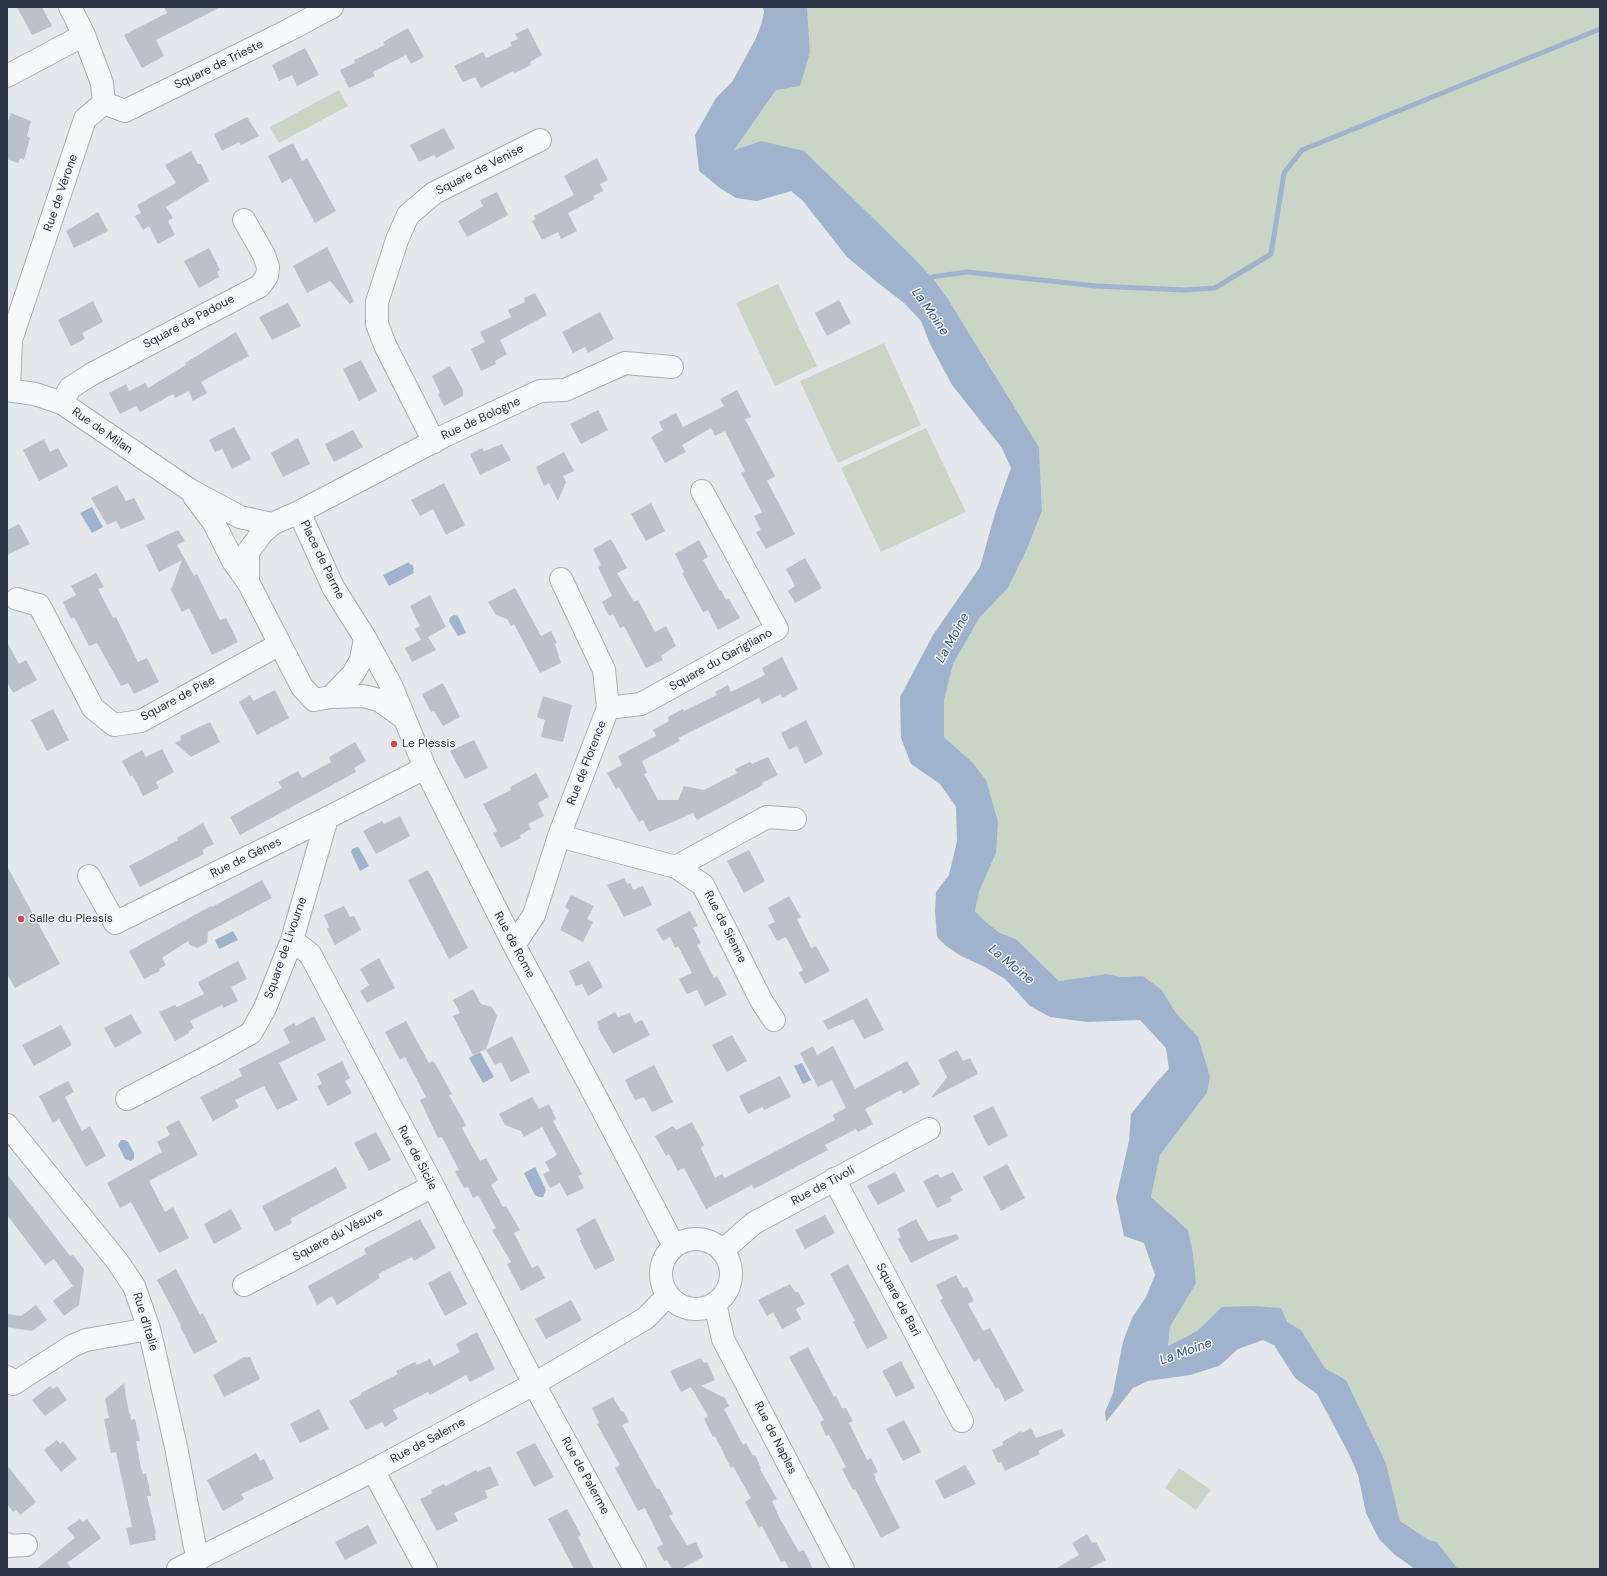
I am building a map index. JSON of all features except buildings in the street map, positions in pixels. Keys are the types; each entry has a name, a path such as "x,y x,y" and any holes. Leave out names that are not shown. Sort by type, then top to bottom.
{"street":[{"path":"70,7 84,35 102,83 104,103"},
{"name":"Square de Trieste","path":"104,103 125,111 281,34 332,7"},
{"path":"7,76 84,35"},
{"name":"Rue de Vérone","path":"8,390 11,340 85,119 104,103"},
{"name":"Square de Venise","path":"434,442 385,345 377,324 377,302 397,240 408,215 434,193 540,140"},
{"name":"Square de Padoue","path":"62,403 70,388 92,374 260,286 267,276 268,267 264,255 244,220"},
{"name":"Rue de Bologne","path":"299,512 434,442 540,391 565,390 625,364 672,367"},
{"name":"Rue de Milan","path":"8,390 35,394 62,403 190,490 240,517 272,524"},
{"name":"Rue de Milan","path":"190,490 214,523 233,561 248,582"},
{"name":"Square du Garigliano","path":"608,708 641,704 777,629 702,491"},
{"name":"Place de Parme","path":"365,638 333,586 299,512 272,524 262,533 248,552 248,582 302,687 314,700 331,697 363,696 378,700 404,718"},
{"name":"Rue de Florence","path":"514,945 534,915 559,836 608,708 604,670 561,579"},
{"name":"Square de Pise","path":"17,599 39,605 93,708 114,725 141,721 280,644"},
{"path":"331,697 353,674 361,660 365,638"},
{"name":"Rue de Rome","path":"365,638 390,685 425,768 514,945 674,1246"},
{"name":"Rue de Gênes","path":"89,876 115,923 425,768"},
{"path":"676,867 767,817 794,819"},
{"name":"Square de Livourne","path":"127,1099 211,1056 251,1033 265,1008 292,940 327,818"},
{"name":"Rue de Sienne","path":"559,836 676,867 703,885 762,1002 774,1020"},
{"name":"Rue de Sicile","path":"292,940 310,954 534,1384"},
{"name":"Rue d’Italie","path":"7,1126 117,1262 134,1286 149,1329 178,1455 195,1547 186,1566"},
{"name":"Rue de Tivoli","path":"722,1251 754,1223 928,1129"},
{"name":"Square de Bari","path":"834,1179 962,1421"},
{"name":"Square du Vésuve","path":"244,1285 432,1186"},
{"path":"699,1239 714,1244 722,1251 728,1261 731,1272 729,1284 724,1295 715,1303 706,1307 695,1309 676,1303 668,1295 663,1286 660,1275 666,1254 674,1246 683,1241 699,1239"},
{"name":"Rue de Salerne","path":"186,1566 373,1470 534,1384 646,1318 668,1295"},
{"name":"Rue de Naples","path":"715,1303 724,1339 843,1569"},
{"path":"9,1386 72,1346 86,1340 149,1329"},
{"name":"Rue de Palerme","path":"534,1384 635,1569"},
{"path":"373,1470 426,1569"}],"green space":[{"path":"807,7 1600,7 1600,1569 1458,1569 1437,1542 1429,1540 1400,1521 1386,1463 1346,1380 1325,1368 1301,1330 1287,1322 1222,1307 1197,1331 1168,1346 1170,1327 1196,1282 1188,1230 1151,1197 1160,1155 1207,1093 1198,1037 1176,1013 1162,990 1143,976 1122,977 1106,974 1059,981 1016,939 1000,933 975,911 979,892 996,853 972,762 944,737 944,700 953,664 980,617 1008,588 1027,549 1042,511 1039,447 948,299 935,281 912,256 876,222 761,141 733,150 776,90 810,52"},
{"path":"339,90 348,106 279,143 270,127"},
{"path":"778,284 817,366 775,386 736,303"},
{"path":"884,343 921,425 838,463 800,381"},
{"path":"926,428 966,512 881,552 841,468"},
{"path":"1179,1468 1211,1490 1196,1510 1165,1488"}],"water":[{"name":"La Moine","path":"763,7 807,7 810,52 800,86 776,90 734,150 761,141 804,151 912,256 935,281 948,299 1039,447 1042,511 1027,549 1008,588 980,617 953,664 944,700 944,737 972,762 986,780 998,822 996,853 979,892 975,911 1000,933 1016,939 1059,981 1106,974 1122,977 1143,976 1162,990 1176,1013 1198,1037 1210,1077 1207,1093 1160,1155 1151,1197 1188,1230 1193,1254 1196,1283 1170,1327 1168,1346 1197,1331 1222,1307 1252,1306 1281,1308 1287,1322 1301,1330 1325,1368 1346,1380 1386,1463 1400,1521 1429,1540 1437,1542 1458,1569 1415,1569 1395,1555 1379,1539 1366,1513 1358,1475 1349,1454 1317,1394 1295,1378 1274,1345 1263,1340 1238,1349 1219,1366 1190,1375 1148,1381 1133,1388 1106,1422 1105,1412 1113,1393 1123,1342 1132,1318 1146,1297 1155,1275 1144,1243 1124,1236 1116,1198 1129,1141 1131,1114 1169,1069 1166,1048 1140,1020 1087,1022 1050,1017 1030,1006 1005,979 983,966 961,956 945,945 937,937 935,911 936,892 949,875 957,841 956,807 940,784 911,764 901,738 900,697 933,635 980,567 996,510 1011,468 1002,448 952,385 930,344 921,321 904,303 847,257 803,201 791,191 757,201 736,198 720,188 699,171 695,135 716,98 732,82 755,40 761,25 764,12"},
{"path":"92,507 103,527 92,533 80,513"},
{"path":"409,562 410,565 412,564 414,573 389,586 383,575"},
{"path":"454,615 458,616 466,633 458,636 449,621 450,617"},
{"path":"357,847 369,866 360,871 351,852 352,849"},
{"path":"233,931 238,940 219,949 215,940"},
{"path":"480,1052 494,1077 483,1083 469,1058"},
{"path":"802,1063 811,1080 803,1084 794,1066"},
{"path":"121,1140 128,1142 134,1153 134,1159 131,1161 125,1159 118,1145"},
{"path":"535,1167 546,1190 543,1197 535,1195 524,1173"}],"waterway":[{"path":"927,280 932,277 967,272 1096,286 1185,290 1215,288 1271,254 1284,173 1302,150 1600,29"}],"place":[{"name":"Le Plessis","path":"394,744"},
{"name":"Salle du Plessis","path":"21,919"}]}
